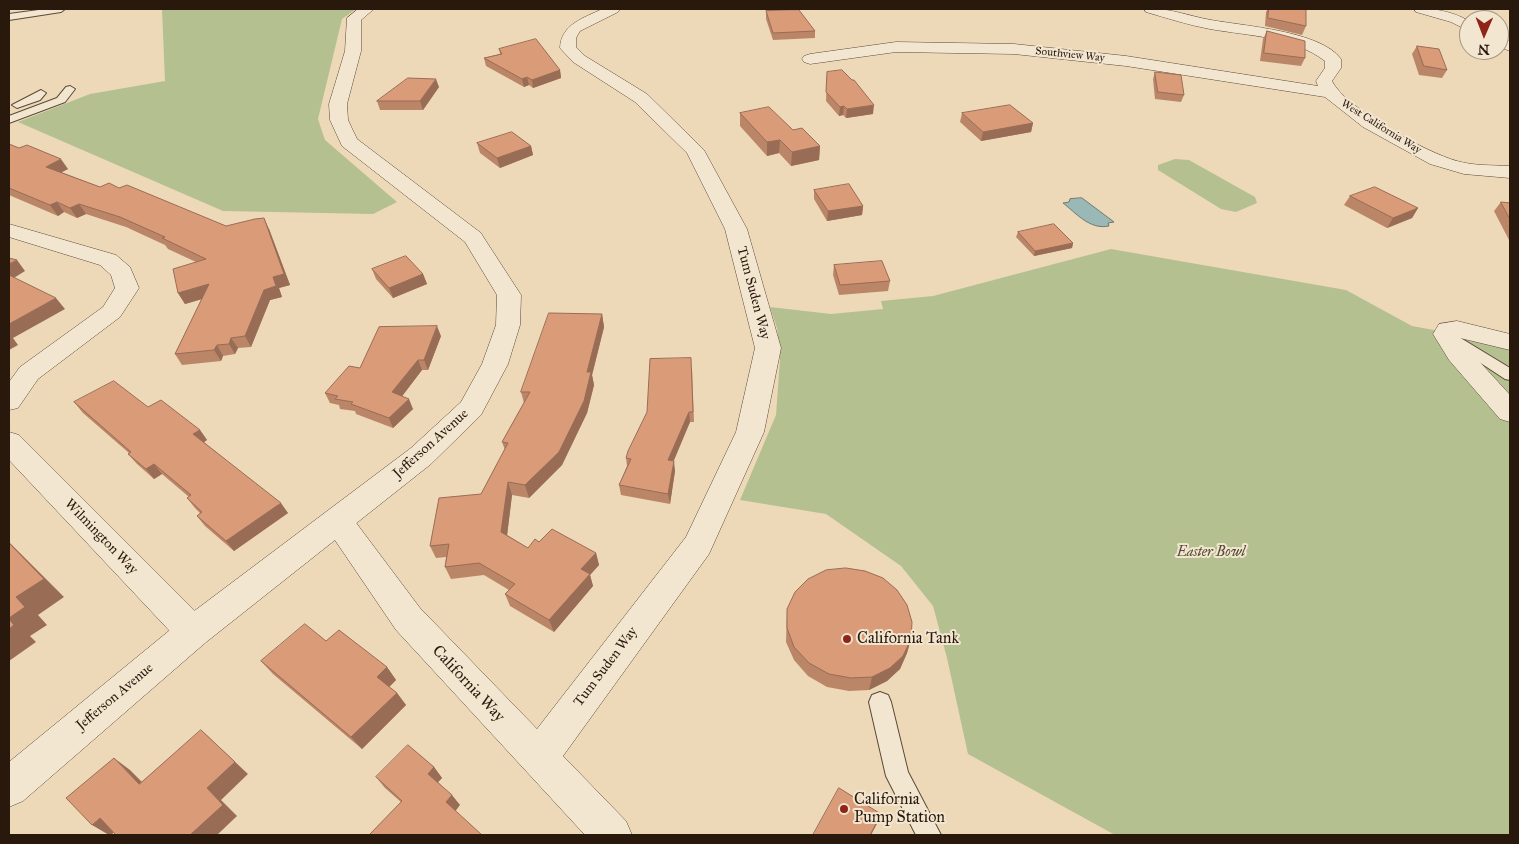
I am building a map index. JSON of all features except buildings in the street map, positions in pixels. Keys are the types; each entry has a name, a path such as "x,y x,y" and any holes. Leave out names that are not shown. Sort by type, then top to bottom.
{"street":[{"name":"Jefferson Avenue","path":"9,787 193,632 421,456 471,408 495,364 508,325 509,295 473,238 349,142 339,120 338,104 353,51 354,18 367,9"},
{"name":"Tum Suden Way","path":"538,758 698,546 750,432 768,348 736,230 695,150 641,98 579,60 568,48 568,38 576,28 613,9"},
{"name":"West California Way","path":"1152,9 1197,22 1277,36 1316,48 1333,59 1332,68 1324,80 1330,93 1364,118 1428,156 1450,165 1480,171 1510,172"},
{"path":"1421,9 1459,21"},
{"name":"Southview Way","path":"810,59 896,48 1014,49 1126,61 1330,93"},
{"path":"9,230 108,260 122,272 127,288 112,312 30,373 9,401"},
{"path":"1510,342 1457,329 1448,330 1445,334 1458,354 1510,412"},
{"name":"Wilmington Way","path":"9,442 193,632"},
{"name":"California Way","path":"337,521 408,619 612,835"}],"lane":[{"path":"9,17 61,9"},
{"path":"9,120 61,100 70,89"},
{"path":"9,108 36,98 40,93"},
{"path":"1445,334 1510,375"},
{"path":"880,702 897,776 929,835"}],"green space":[{"path":"162,9 356,9 342,19 318,119 325,140 397,202 373,214 223,211 18,122 90,94 165,81"},
{"path":"1175,159 1189,160 1255,197 1257,203 1236,212 1221,209 1158,170 1158,165"},
{"name":"Easter Bowl","path":"1111,249 1346,290 1412,326 1494,341 1510,347 1510,835 1115,835 968,754 947,658 933,606 901,566 826,514 740,500 776,415 780,359 777,328 770,307 831,314 883,309 881,301 933,296"}],"water":[{"path":"1082,198 1114,222 1108,223 1109,226 1096,226 1084,220 1063,203 1069,202 1070,199"}],"place":[{"name":"California Tank","path":"847,639"},
{"name":"California Pump Station","path":"844,809"}]}
